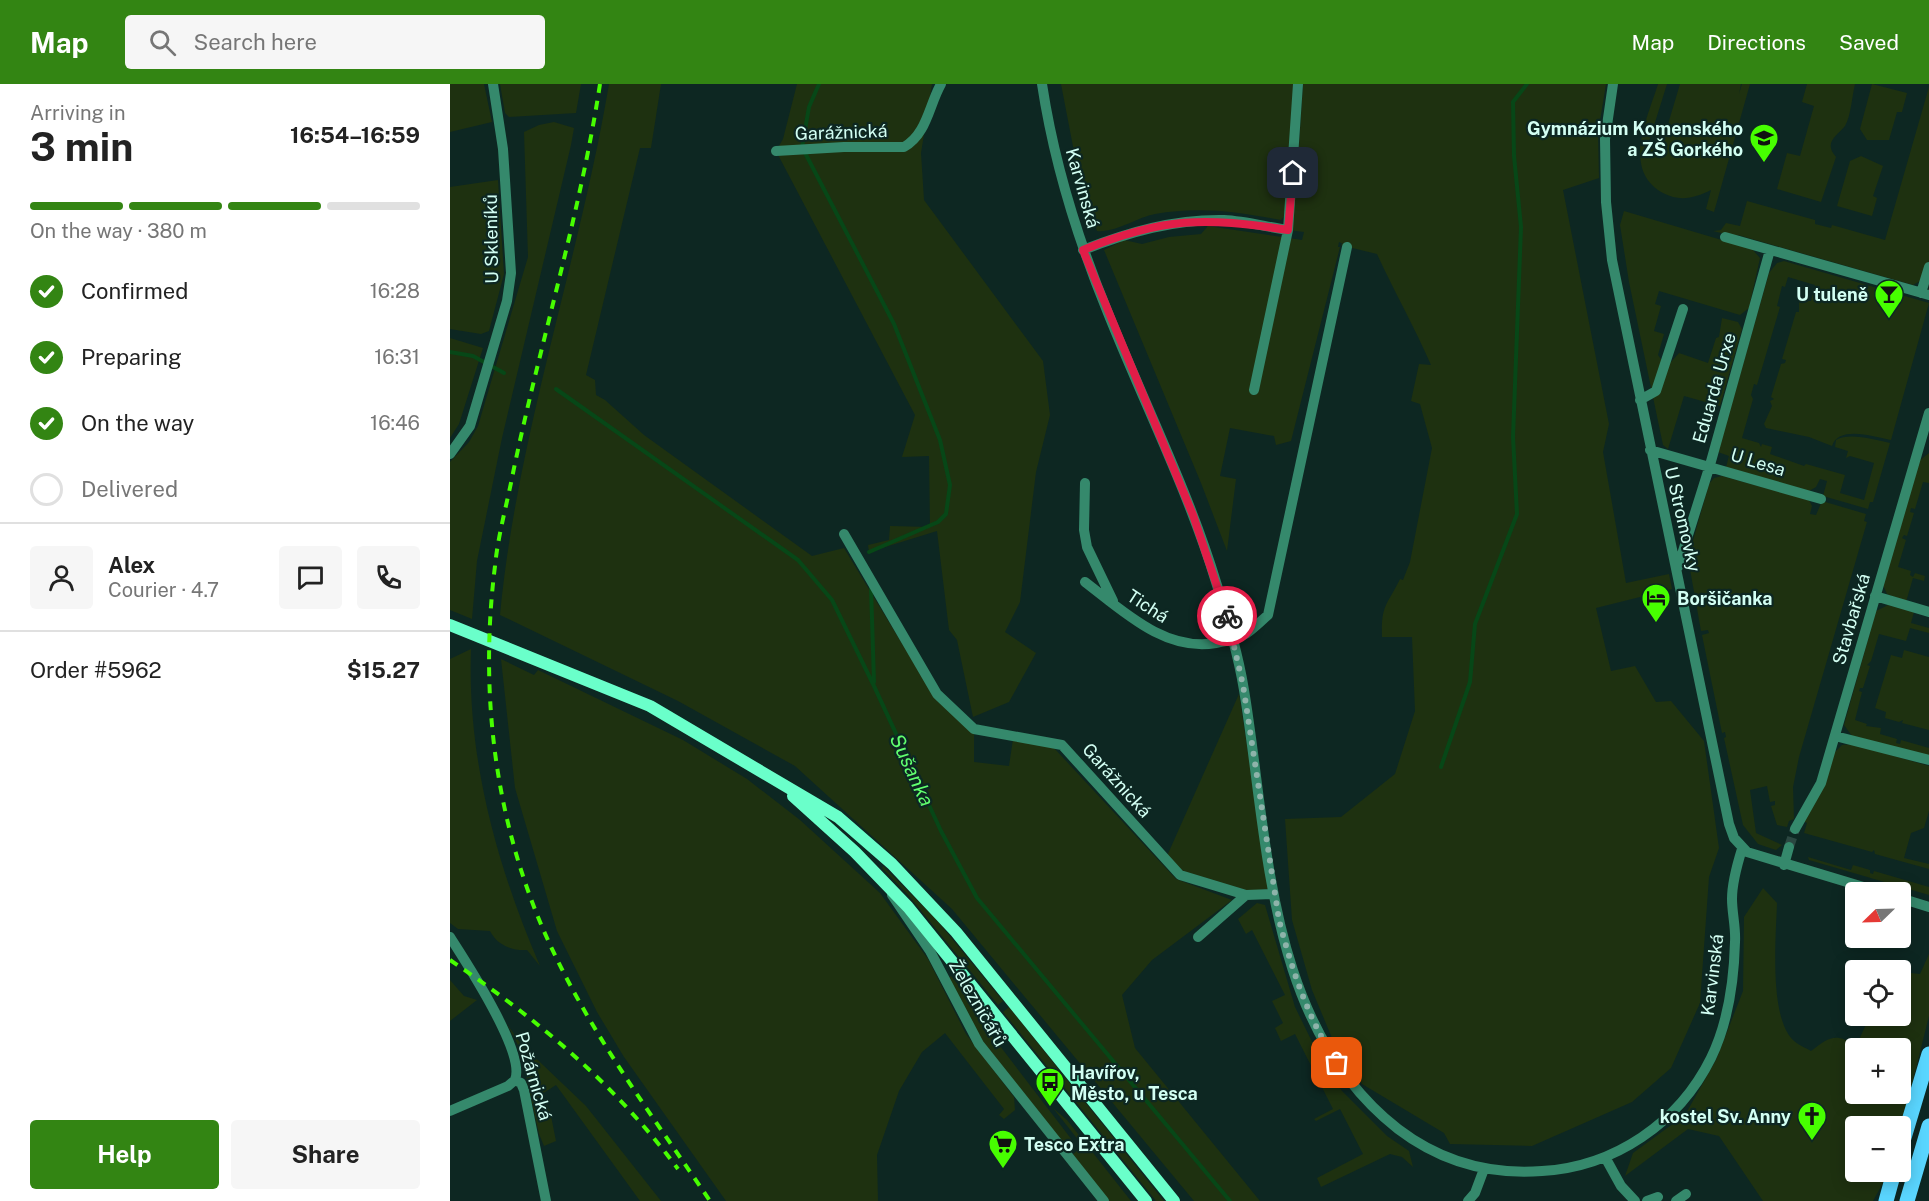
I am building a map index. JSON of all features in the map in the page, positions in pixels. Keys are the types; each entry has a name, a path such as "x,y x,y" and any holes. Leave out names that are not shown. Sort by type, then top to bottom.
{"main road":[{"path":"450,625 650,706 838,817 926,897 1174,1201"},
{"path":"765,772 877,873 937,941 1146,1201"},
{"path":"1910,1116 1929,1054"},
{"path":"1907,1201 1929,1126"},
{"path":"1886,1201 1891,1182"}],"street":[{"name":"U Skleníků","path":"450,454 470,426 507,301 511,265 503,149 493,84"},
{"name":"Garážnická","path":"781,151 904,147 912,142 925,123 941,84"},
{"name":"Karvinská","path":"1042,84 1057,158 1083,250 1193,515 1233,640 1243,685 1273,894 1288,957 1324,1044 1349,1082 1381,1115 1409,1137 1443,1157 1484,1169 1518,1173 1558,1170 1605,1157 1641,1138 1671,1116 1698,1082 1713,1055 1727,1010 1735,941 1732,897 1742,849"},
{"path":"1254,390 1288,230 1298,84"},
{"name":"U Stromovky","path":"1613,84 1605,139 1606,202 1612,260 1729,824 1734,838 1742,849"},
{"path":"1083,250 1147,227 1173,223 1226,220 1288,230"},
{"path":"1725,237 1925,294 1929,267"},
{"path":"1233,640 1246,634 1268,615 1347,247"},
{"name":"Eduarda Urxe","path":"1677,568 1710,465 1770,250"},
{"path":"1640,400 1656,391 1683,309"},
{"name":"Stavbařská","path":"1795,829 1821,783 1875,596 1925,445 1929,413"},
{"name":"U Lesa","path":"1650,450 1710,465 1821,499"},
{"path":"1085,483 1084,530 1087,547 1114,604"},
{"name":"Garážnická","path":"844,534 937,694 974,729 1062,745 1180,875 1246,895 1273,894"},
{"name":"Tichá","path":"1085,582 1145,626 1178,643 1199,646 1233,640"},
{"path":"1875,596 1929,612"},
{"path":"1835,736 1929,760"},
{"path":"1784,865 1789,847"},
{"path":"1742,849 1784,865 1845,882"},
{"name":"Železničářů","path":"877,873 930,951 979,1044 1104,1201"},
{"path":"1198,937 1246,895"},
{"path":"1911,901 1929,907"},
{"name":"Požárnická","path":"450,937 508,1040 518,1067 515,1080 521,1083 524,1090 546,1201"},
{"path":"450,1111 508,1086 515,1080"},
{"path":"1605,1157 1621,1186 1635,1201"},
{"path":"1468,1201 1475,1192 1484,1169"},
{"path":"1676,1201 1686,1194"},
{"path":"1647,1201 1658,1197"}],"green space":[{"path":"450,84 484,84 492,122 450,132"},
{"path":"500,84 581,84 576,113 509,117 505,113"},
{"path":"609,84 661,84 651,148 640,148 586,375 595,380 596,395 605,400 644,435 812,556 844,548 932,693 974,732 974,762 1009,766 1013,739 1054,748 1176,879 1232,900 1152,960 1122,995 1135,1048 1260,1201 1194,1201 952,909 795,766 678,701 500,615 508,548 520,481 582,217"},
{"path":"797,84 932,84 921,153 924,200 1043,361 1050,415 1036,472 1020,602 1005,632 1036,653 1009,702 973,717 957,640 949,630 937,531 869,552 868,545 889,540 890,526 930,527 929,456 902,457 915,415 776,151 783,139"},
{"path":"1061,84 1296,84 1286,214 1281,220 1218,211 1187,210 1155,214 1111,230 1097,231 1076,162"},
{"path":"1303,84 1606,84 1598,133 1599,178 1563,190 1609,424 1603,452 1626,583 1669,574 1672,589 1596,608 1611,671 1635,666 1656,702 1671,701 1704,741 1719,848 1709,877 1700,1003 1671,1068 1632,1102 1532,1146 1450,1144 1444,1133 1362,1084 1332,1038 1312,990 1292,920 1285,819 1341,817 1395,774 1415,711 1412,637 1382,637 1382,626 1386,606 1400,579 1403,580 1410,562 1432,448 1420,404 1411,401 1419,364 1431,365 1418,337 1377,254 1340,245 1343,244 1339,242 1338,247 1340,247 1291,441 1276,445 1274,436 1230,428 1220,476 1236,479 1227,551 1104,250 1124,240 1142,244 1169,237 1201,234 1208,226 1302,240 1304,232 1288,230 1298,161"},
{"path":"1658,84 1667,84 1647,148 1660,151 1680,84 1741,84 1739,94 1742,84 1750,84 1714,212 1706,209 1711,190 1687,198 1669,196 1650,183 1643,171 1640,157 1641,142"},
{"path":"1807,84 1855,84 1847,122 1831,143 1832,152 1836,157 1821,202 1777,189 1787,153 1800,156 1814,106 1802,102"},
{"path":"1872,84 1907,93 1902,112 1897,112 1889,140 1867,140 1860,129"},
{"path":"1929,87 1929,276 1913,285 1738,235 1737,237 1713,231 1721,230 1726,223 1740,226 1747,201 1815,220 1815,224 1831,228 1832,225 1885,240"},
{"path":"554,122 574,128 502,438 477,561 472,619 450,610 450,462 469,442 478,426 528,257 524,132 539,125"},
{"path":"1861,156 1883,166 1873,196 1877,198 1872,216 1837,206 1850,161"},
{"path":"498,180 504,274 489,331 481,334 450,329 450,187"},
{"path":"1624,211 1752,249 1760,258 1749,308 1740,315 1659,291 1655,304 1661,306 1654,331 1664,334 1658,355 1663,362 1671,362 1679,353 1708,363 1716,338 1719,337 1722,318 1738,322 1742,329 1720,406 1684,396 1668,449 1663,445 1629,282 1620,225"},
{"path":"1784,261 1929,303 1891,440 1849,434 1836,440 1855,437 1890,443 1873,502 1870,502 1868,509 1823,496 1827,481 1820,479 1816,487 1809,491 1726,467 1729,456 1718,452 1769,273 1777,263","holes":["1788,277 1815,285 1811,301 1799,301 1799,312 1796,312 1782,359 1786,360 1781,364 1771,397 1774,399 1770,401 1772,406 1764,424 1766,428 1809,437 1832,446 1836,440 1835,447 1848,451 1846,458 1850,456 1874,463 1864,500 1840,493 1845,475 1806,464 1804,466 1770,454 1772,447 1762,444 1761,447 1759,443 1742,438 1753,399 1751,395 1754,384 1757,385 1780,307 1777,306 1782,286 1785,287"]},
{"path":"450,338 483,348 459,424 450,438"},
{"path":"1929,453 1929,483 1923,482 1915,509 1911,508 1910,512 1914,513 1907,536 1904,535 1902,538 1906,540 1898,567 1911,571 1910,575 1913,577 1915,573 1925,576 1924,581 1913,578 1906,602 1887,594 1883,585 1919,461"},
{"path":"1722,476 1809,500 1812,506 1810,514 1816,515 1822,501 1866,514 1864,521 1867,522 1799,757 1793,787 1794,819 1789,821 1787,827 1777,825 1771,806 1775,805 1775,801 1770,802 1767,786 1750,790 1756,833 1782,845 1776,850 1758,844 1743,825 1724,738 1726,737 1725,732 1722,733 1702,635 1709,633 1708,630 1701,631 1688,558 1709,484 1714,478"},
{"path":"1888,605 1914,612 1911,623 1929,628 1929,633 1910,628 1906,641 1879,634 1871,661 1867,665 1870,666 1863,688 1859,691 1862,692 1855,720 1867,724 1866,726 1881,728 1880,734 1897,739 1896,743 1900,744 1901,740 1929,748 1929,759 1852,736 1844,725 1876,611"},
{"path":"471,649 474,731 488,811 511,890 540,966 527,950 506,946 490,931 458,929 450,923 450,659"},
{"path":"1904,650 1929,657 1929,730 1902,723 1903,720 1899,722 1885,718 1886,712 1875,708 1891,655 1902,658"},
{"path":"501,659 534,675 538,670 683,740 747,779 800,820 880,893 928,959 966,1034 1014,1097 1015,1110 1004,1119 999,1115 1004,1109 945,1033 922,1052 899,1091 877,1155 878,1201 726,1201 624,1057 597,1012 557,931 515,788"},
{"path":"1239,694 1269,889 1249,891 1183,871 1167,856"},
{"path":"1853,744 1929,766 1929,811 1924,828 1911,833 1904,858 1929,864 1929,869 1875,854 1874,850 1872,852 1804,833 1807,823 1802,820 1834,753 1842,745"},
{"path":"1808,857 1851,870 1853,865 1870,870 1873,874 1874,871 1929,887 1929,895 1911,890 1911,882 1884,882 1809,860"},
{"path":"883,866 935,918 1003,1001 998,1005 909,896 882,868"},
{"path":"1763,888 1777,903 1775,954 1777,994 1785,1027 1792,1039 1811,1051 1833,1038 1845,1040 1845,1104 1907,1104 1904,1116 1845,1116 1845,1182 1883,1182 1873,1201 1763,1201 1719,1136 1688,1129 1625,1176 1633,1153 1685,1115 1716,1060 1743,991 1744,917"},
{"path":"1257,903 1265,905 1295,1007 1323,1064 1342,1091 1387,1136 1409,1151 1413,1167 1402,1157 1390,1154 1321,1187 1317,1178 1363,1154 1340,1109 1316,1121 1314,1119 1333,1109 1295,1034 1281,1041 1275,1028 1283,1023 1272,1001 1285,995 1252,930 1246,934 1238,919"},
{"path":"1929,954 1929,1016 1911,1088 1911,1038 1860,1038 1865,1026 1911,1026 1911,973 1920,974"},
{"path":"951,976 984,1017 980,1020 1072,1140 1072,1146 1068,1149 982,1042 948,978"},
{"path":"450,980 464,996 477,1000 450,1021"},
{"path":"1009,1007 1164,1201 1156,1201 1003,1012"},
{"path":"507,1024 521,1044 586,1106 661,1201 640,1201 556,1085 542,1094 550,1111 556,1141 544,1146 539,1134 520,1049"},
{"path":"1053,1108 1067,1120 1131,1201 1109,1201 1072,1155 1083,1146"}],"waterway":[{"path":"819,84 809,107 802,147 894,324 940,440 950,485 946,514 938,522 869,552"},
{"path":"1441,767 1470,682 1475,624 1517,514 1513,437 1521,227 1514,156 1513,102 1527,84"},
{"name":"Sušanka","path":"450,352 473,356 504,373"},
{"name":"Sušanka","path":"556,389 798,560 832,600 941,831 977,898 1230,1201"},
{"path":"871,587 874,682"}],"tunnel":[{"path":"1789,847 1795,829"}],"railway":[{"path":"600,84 582,182 498,543 489,655 494,744 510,832 538,917 555,955 595,1028 639,1098 710,1201"},
{"path":"450,960 482,982 573,1055 628,1109 678,1169"}],"way so far":[{"path":"1227,616 1243,685 1273,894 1288,957 1324,1044 1337,1063"}],"place":[{"name":"Gymnázium Komenského a ZŠ Gorkého","path":"1764,164"},
{"name":"U tuleně","path":"1889,320"},
{"name":"Boršičanka","path":"1656,624"},
{"name":"Havířov, Město, u Tesca","path":"1050,1108"},
{"name":"kostel Sv. Anny","path":"1812,1142"},
{"name":"Tesco Extra","path":"1003,1170"}],"route":[{"path":"1227,616 1193,515 1083,250 1147,227 1173,223 1226,220 1288,230 1293,173"}]}
